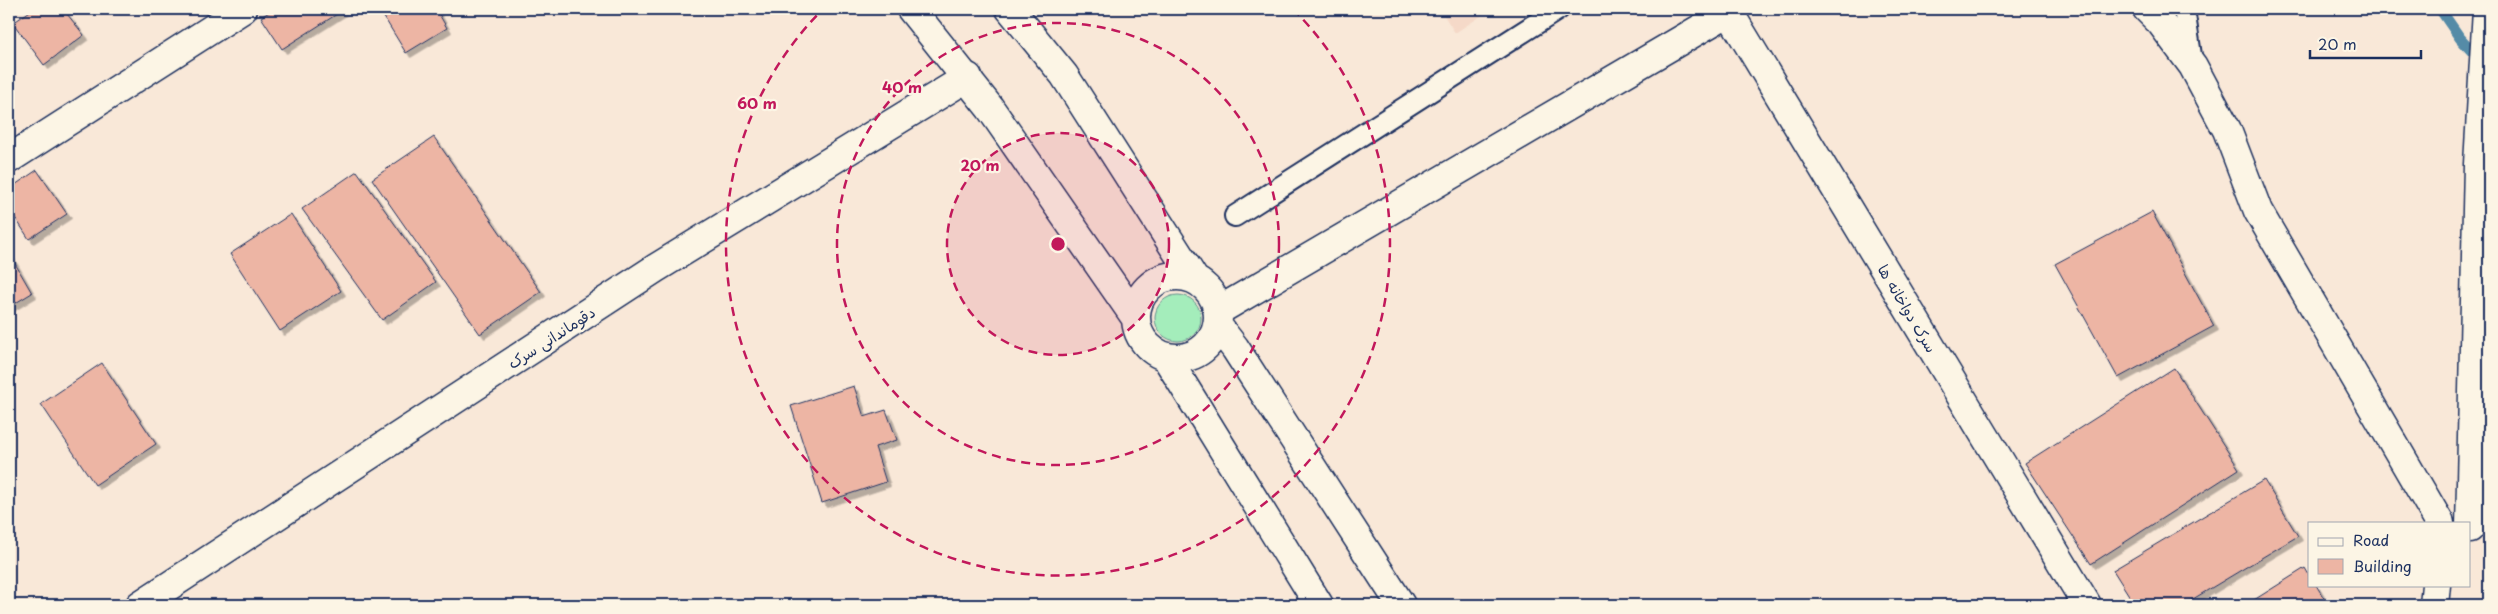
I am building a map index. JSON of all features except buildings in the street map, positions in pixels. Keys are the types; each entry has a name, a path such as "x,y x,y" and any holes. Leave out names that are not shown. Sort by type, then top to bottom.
{"main road":[{"path":"9,160 243,9"},
{"path":"911,9 968,77 1135,317 1138,331 1144,343 1166,357 1179,358 1193,355 1204,348 1213,337 1218,318 1732,10"},
{"path":"1010,9 1064,75 1195,280"},
{"path":"2147,9 2161,23 2192,66 2227,130 2258,211 2439,522"},
{"path":"2470,528 2478,164 2487,9"},
{"name":"سرک دواخانه ها","path":"1732,10 2087,605"},
{"name":"دقوماندانی سرک","path":"140,605 656,268 968,77"},
{"path":"1135,317 1138,303 1145,290 1155,281 1169,276 1182,276 1195,280 1206,288 1214,298 1218,318 1235,348 1402,605"},
{"path":"1166,357 1319,605"},
{"path":"2470,528 2489,516"},
{"path":"2434,605 2436,586"}],"lane":[{"path":"1235,216 1559,9"},
{"path":"2184,9 2192,66"}],"shaded area":[{"path":"1440,9 1492,9 1455,33"}],"green space":[{"path":"1183,295 1195,301 1200,309 1200,327 1195,335 1187,340 1173,341 1161,335 1156,327 1155,313 1161,301 1169,296"}],"waterway":[{"path":"2440,9 2460,38 2480,60"}]}
